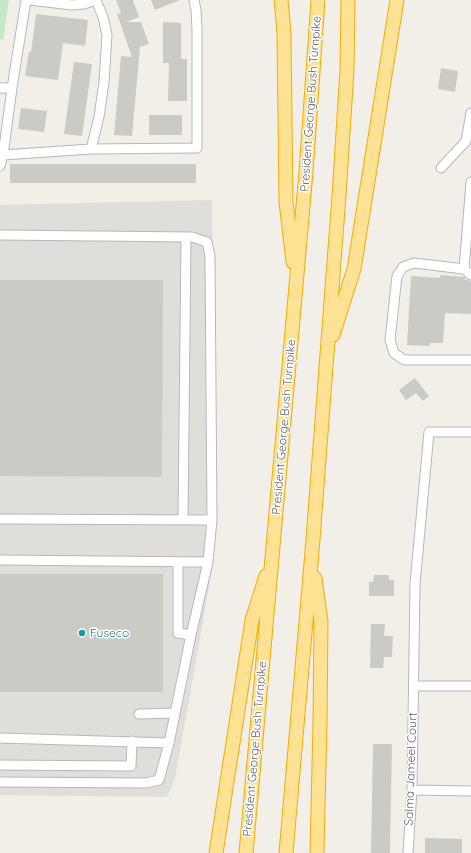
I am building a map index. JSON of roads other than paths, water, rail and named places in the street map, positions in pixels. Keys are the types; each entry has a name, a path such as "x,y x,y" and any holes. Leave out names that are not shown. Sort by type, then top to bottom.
{"highway":[{"path":"281,0 284,33 286,202 296,293"},
{"name":"President George Bush Turnpike","path":"246,853 296,293 312,98 318,0"},
{"path":"286,853 312,552 343,135 347,70 348,0"},
{"path":"326,361 354,269 397,0"},
{"path":"216,853 252,620 273,551"},
{"path":"312,552 320,620 320,723 317,853"}],"street":[{"path":"0,166 3,155 26,0"},
{"path":"29,0 72,5 84,4 96,0 103,17 107,35 104,82 99,117 91,149"},
{"path":"3,155 91,149 197,148 197,30 194,0"},
{"path":"0,88 12,88"},
{"path":"441,168 466,140 471,113"},
{"path":"471,182 468,272 414,263 403,267 396,276 390,340 394,353 404,360 471,360"},
{"path":"0,235 192,237 207,242 210,256 212,520 208,562 191,635 169,743 159,780 146,783 0,782"},
{"path":"183,519 186,237"},
{"name":"Salma Jameel Court","path":"408,853 412,790 416,584 429,432 471,432"},
{"path":"0,520 212,520"},
{"path":"0,560 208,562"},
{"path":"178,562 178,633 191,635"},
{"path":"414,686 471,686"},
{"path":"139,714 175,713"},
{"path":"0,738 169,743"},
{"path":"0,765 131,766 132,741"},
{"path":"412,790 471,791"}],"place":[{"name":"Fuseco","path":"82,633"}]}
